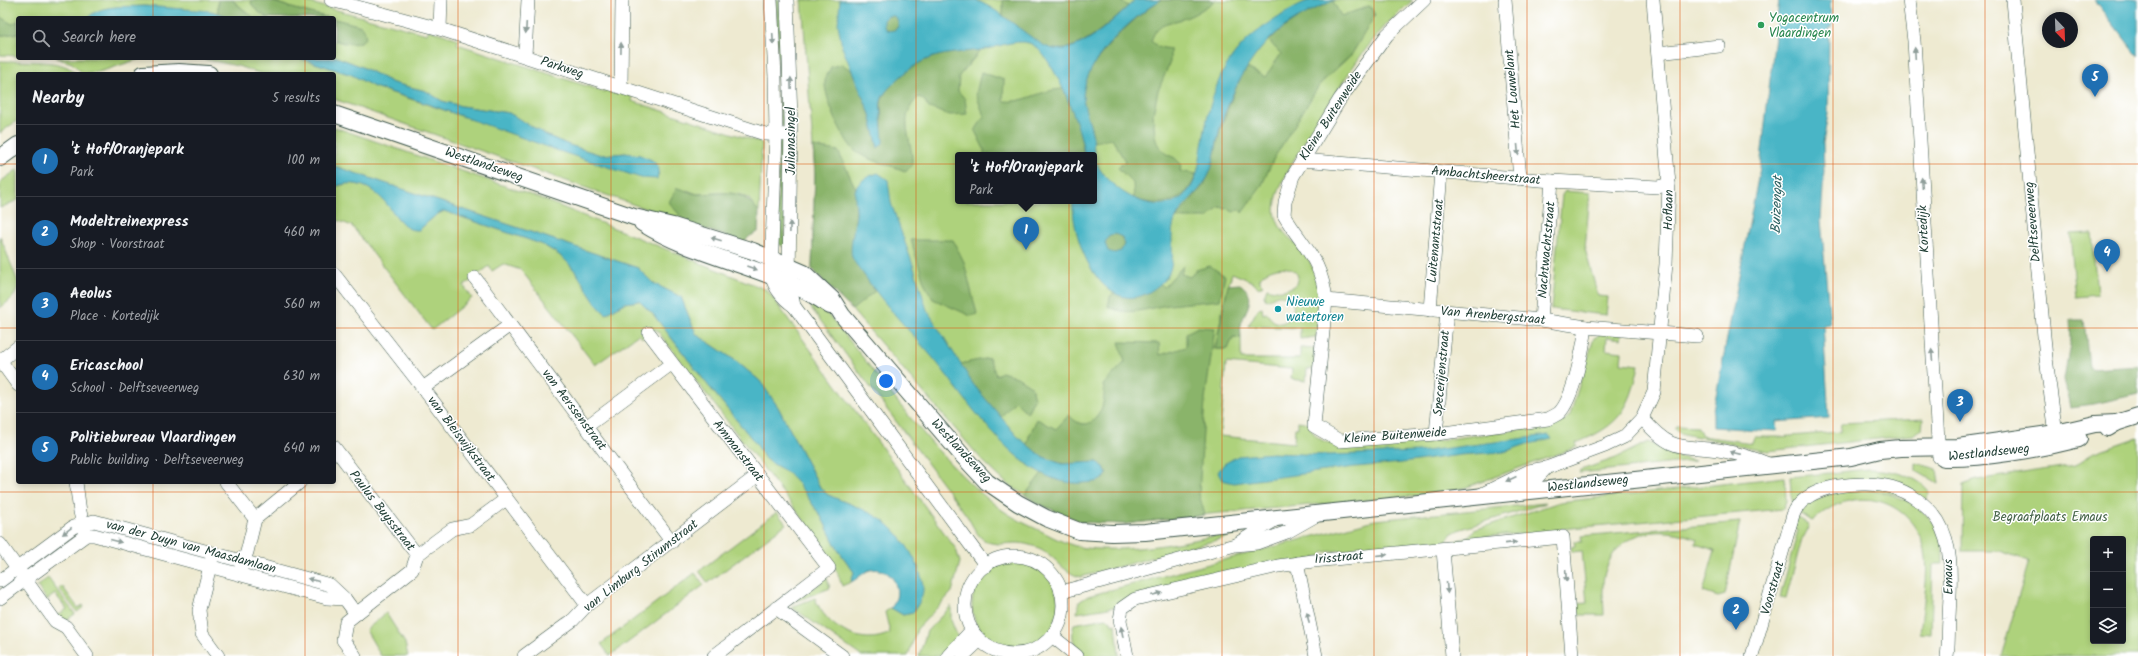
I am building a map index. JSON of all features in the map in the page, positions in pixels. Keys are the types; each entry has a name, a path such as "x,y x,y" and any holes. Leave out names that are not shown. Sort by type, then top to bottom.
{"main road":[{"name":"Westlandseweg","path":"336,115 634,217 673,226 771,258 804,272 832,299 842,315 961,454 988,482 1018,503 1046,518 1079,531 1112,533 1153,531 1856,456 1938,452 1959,458 2057,439 2095,424 2116,423 2138,416"},
{"path":"0,158 16,146"},
{"name":"Westlandseweg","path":"634,217 663,236 790,282 820,299 842,315"}],"street":[{"name":"Parkweg","path":"331,0 440,29 765,134 791,135"},
{"path":"440,29 441,0"},
{"path":"525,56 528,0"},
{"path":"621,87 622,0"},
{"name":"Julianasingel","path":"771,0 776,134 771,275"},
{"name":"Julianasingel","path":"787,0 791,135 790,282"},
{"name":"Kleine Buitenweide","path":"1424,0 1387,35 1340,99 1293,176 1285,202 1284,215 1314,257 1324,280 1326,300 1314,426 1340,441 1436,434 1548,419 1558,413 1564,405 1575,378 1586,327"},
{"name":"Het Louwelant","path":"1505,0 1520,179"},
{"name":"Hoflaan","path":"1478,496 1529,471 1546,468 1611,444 1624,437 1642,418 1654,392 1669,232 1669,184 1653,0"},
{"name":"Kortedijk","path":"1909,0 1914,41 1938,452"},
{"name":"Delftseveerweg","path":"2013,0 2046,350 2057,439"},
{"path":"1658,52 1719,46"},
{"name":"Ambachtsheerstraat","path":"1302,160 1520,179 1658,187 1669,184"},
{"name":"Luitenantstraat","path":"1430,310 1441,172"},
{"name":"Nachtwachtstraat","path":"1541,320 1552,181"},
{"path":"771,275 774,285 783,299 794,306 986,566"},
{"name":"van Bleiswijkstraat","path":"336,278 423,388 587,605"},
{"name":"van Aerssenstraat","path":"475,278 672,542"},
{"path":"790,282 794,306"},
{"name":"Van Arenbergstraat","path":"1326,300 1541,320 1586,327 1660,332"},
{"name":"Specerijenstraat","path":"1436,434 1446,312"},
{"path":"423,388 510,325"},
{"path":"1660,332 1697,336"},
{"name":"Ammanstraat","path":"649,333 671,364 829,568 776,608"},
{"path":"16,348 0,360 16,382"},
{"path":"586,427 671,364"},
{"path":"1642,418 1656,434 1670,443 1696,449 1723,451 1750,457 1772,465"},
{"path":"1696,449 1717,460 1719,470"},
{"name":"Paulus Buysstraat","path":"336,453 417,555"},
{"name":"Hoflaan","path":"1513,492 1534,481 1546,468"},
{"name":"van Limburg Stirumstraat","path":"524,656 573,620 587,605 672,542 758,475"},
{"path":"76,484 80,512 85,529"},
{"path":"228,484 255,519"},
{"path":"239,574 242,561 247,552 255,519 298,484"},
{"name":"Voorstraat","path":"1752,656 1792,520 1799,504 1807,497 1820,490 1875,484 1893,488 1924,505"},
{"path":"355,656 343,640 346,622 412,570 417,555 452,529 471,525 506,499"},
{"name":"Emaus","path":"1924,505 1938,521 1946,538 1950,562 1947,656"},
{"name":"Westlandseweg","path":"1061,592 1235,545 1257,543 1287,532 1321,512"},
{"name":"Westlandseweg","path":"1235,545 1280,517"},
{"name":"van der Duyn van Maasdamlaan","path":"85,529 94,521 112,525 330,585 346,599 356,614"},
{"name":"van der Duyn van Maasdamlaan","path":"0,598 21,574 73,527 85,529 94,535 327,598 346,599"},
{"name":"Irisstraat","path":"1127,656 1120,620 1122,608 1135,599 1297,563 1563,538 1572,656"},
{"path":"0,544 55,621 66,627 87,656"},
{"path":"1443,550 1452,656"},
{"path":"213,553 199,610 202,634 218,656"},
{"path":"1005,558 1026,558 1045,568 1053,575 1061,592 1063,607 1061,619 1052,636 1033,650 1012,654 990,648 976,635 967,616 967,596 975,577 986,566 1005,558"},
{"path":"1297,563 1316,656"},
{"name":"van der Duyn van Maasdamlaan","path":"0,581 21,574"},
{"path":"714,656 776,608 842,656"},
{"path":"948,656 976,635"},
{"path":"963,656 976,635"},
{"path":"1052,636 1077,656"}],"green space":[{"path":"0,0 218,0 218,13 144,6 111,8 98,11 91,16 16,16 16,56 0,55"},
{"path":"218,0 232,0 252,16 227,16 218,13"},
{"path":"232,0 252,0 251,3 257,11 265,16 252,16"},
{"path":"252,0 264,0 322,16 265,16 257,11 251,3"},
{"path":"272,0 299,0 427,34 429,30 459,39 457,44 605,92 606,88 633,97 632,101 762,143 759,212 749,199 741,195 721,193 697,194 687,190 686,223 336,100 336,72 256,72 238,66 209,60 305,60 352,75 374,87 474,120 659,175 656,164 626,153 601,155 569,145 548,136 509,113 461,106 442,101 426,91 393,83 360,66 336,57 336,41 344,43 361,26 336,20 336,16 322,16 291,8"},
{"path":"775,0 784,0 787,125 784,127 781,125"},
{"path":"802,0 1413,0 1386,25 1368,46 1297,155 1282,183 1278,194 1275,210 1279,225 1284,233 1302,250 1309,260 1316,281 1318,292 1318,315 1316,337 1300,339 1300,328 1248,326 1258,309 1262,308 1263,314 1267,313 1273,321 1280,323 1286,321 1290,316 1293,310 1293,304 1289,298 1279,295 1266,300 1264,296 1267,288 1282,290 1296,284 1298,276 1290,269 1279,268 1268,271 1260,278 1260,282 1263,285 1259,288 1251,281 1232,273 1224,302 1215,349 1228,349 1233,337 1241,338 1241,359 1300,359 1300,348 1315,349 1314,369 1307,369 1306,381 1291,379 1292,369 1226,363 1220,436 1294,443 1295,428 1298,428 1298,421 1309,423 1316,436 1323,441 1337,444 1433,441 1551,425 1564,421 1570,415 1594,338 1603,333 1622,334 1621,339 1607,337 1606,350 1622,352 1621,363 1639,365 1631,394 1626,405 1612,423 1603,430 1576,443 1577,447 1464,488 1425,495 1209,514 1194,517 1124,524 1081,522 1037,503 1005,482 983,461 852,310 812,269 815,174"},
{"path":"1003,0 1120,0 1128,6 1112,21 1092,36 1070,47 1059,49 1049,48 1037,42 1003,16"},
{"path":"1160,0 1214,0 1212,3 1191,16 1161,25 1151,41 1158,47 1170,49 1170,62 1158,91 1153,114 1155,136 1158,145 1166,154 1175,158 1181,164 1180,171 1196,174 1192,184 1180,197 1172,201 1154,203 1134,199 1133,183 1118,168 1125,161 1112,139 1093,142 1093,136 1083,102 1083,96 1085,83 1091,70 1111,42 1137,18"},
{"path":"1333,1 1341,16 1370,6 1375,15 1352,54 1320,84 1274,158 1261,187 1242,213 1240,209 1233,212 1227,208 1219,207 1208,218 1176,218 1204,185 1211,169 1220,130 1238,82 1247,68 1265,77 1281,54 1269,41 1275,34 1307,13"},
{"path":"891,15 898,20 899,23 894,30 891,31 884,26 883,23 888,16"},
{"path":"0,17 12,24 16,22 16,33 0,36"},
{"path":"336,20 361,26 364,29 366,37 363,40 355,44 336,40"},
{"path":"981,50 959,76 958,91 965,99 967,114 950,115 929,108 924,100 919,97 912,105 908,113 907,129 912,156 912,166 905,171 863,156 853,149 847,141 836,120 826,89 825,80 831,67 842,64 852,71 870,114 878,148 882,125 881,101 887,89 909,68 929,58 947,52"},
{"path":"62,60 137,60 97,72 81,72 72,63"},
{"path":"0,61 53,63 63,65 74,72 16,72 16,121 0,133"},
{"path":"981,72 1004,80 1003,101 1026,99 1047,91 1063,89 1078,121 1083,152 984,152 975,131 984,116 976,94"},
{"path":"336,128 537,197 767,290 956,549 960,562 952,592 917,629 908,656 861,656 793,608 794,606 815,598 827,618 835,626 845,632 867,638 879,637 890,633 885,612 891,608 903,615 913,613 919,603 886,523 828,495 821,489 778,407 760,381 736,361 696,334 681,297 653,283 638,268 336,167"},
{"path":"779,139 787,140 785,247 776,243"},
{"path":"813,147 838,151 856,189 856,213 852,256 875,291 852,310 812,269 815,174"},
{"path":"16,170 16,201 0,208 0,182"},
{"path":"350,183 365,186 386,202 399,220 419,230 436,215 444,211 541,244 560,255 569,264 579,276 595,302 606,314 624,303 639,301 653,314 707,384 757,445 765,459 787,472 800,486 822,518 838,550 854,572 851,582 842,586 838,574 823,545 656,329 642,338 639,334 595,365 521,270 503,264 492,271 489,266 464,286 472,298 432,330 352,226 336,220 336,186"},
{"path":"677,188 696,194 732,193 745,198 759,212 758,232 750,236 744,242 686,223 669,202"},
{"path":"1565,191 1590,193 1585,249 1598,296 1608,297 1606,315 1551,309 1562,195"},
{"path":"2092,233 2097,295 2076,297 2070,234"},
{"path":"1114,234 1121,237 1124,244 1121,251 1114,254 1107,251 1104,244 1107,237"},
{"path":"0,236 16,277 16,292 10,300 0,308"},
{"path":"911,240 953,240 964,262 977,314 971,316 933,299 925,285"},
{"path":"1184,265 1181,274 1190,277 1196,270 1210,266 1225,276 1220,300 1169,305 1132,312 1108,307 1110,297 1114,292 1122,296 1155,288 1160,283 1164,287"},
{"path":"1240,284 1246,289 1250,299 1241,325 1241,338 1233,337 1228,349 1215,349 1228,285"},
{"path":"814,305 820,308 832,319 910,418 952,466 998,507 1020,521 1064,542 1085,548 1141,548 1178,543 1233,532 1235,535 1081,577 1065,569 1046,552 1038,548 1017,543 997,544 986,541 977,533 967,516 811,308"},
{"path":"2070,320 2084,320 2089,366 2091,369 2138,366 2138,394 2094,404 2070,407 2064,379 2071,338"},
{"path":"1198,327 1215,328 1205,400 1199,494 1205,515 1124,524 1081,522 1037,503 1025,495 1042,473 1056,479 1104,479 1107,474 1104,467 1097,462 1086,464 1060,463 1044,457 1027,446 1029,436 1037,419 1056,429 1069,415 1077,422 1084,424 1091,422 1096,418 1103,402 1103,385 1125,362 1119,342 1159,343 1160,355 1186,347 1186,333"},
{"path":"989,358 996,375 1002,372 1017,377 1031,386 1034,399 1027,413 1015,401 1000,418 973,384 960,364"},
{"path":"1923,419 1922,429 1913,435 1768,451 1679,433 1675,428 1677,426 1698,427 1702,436 1752,443 1754,437 1778,437 1840,432 1841,423"},
{"name":"Begraafplaats Emaus","path":"2138,437 2138,656 2001,656 2029,561 2000,551 1962,551 1963,485 1977,480 2075,465 2095,452"},
{"path":"1648,442 1674,455 1695,461 1579,473 1581,470 1616,458"},
{"path":"1916,463 1937,469 1939,484 1916,471"},
{"path":"1869,469 1894,472 1911,478 1919,482 1930,493 1926,500 1832,482 1815,487 1792,506 1790,477"},
{"path":"1785,477 1786,501 1783,509 1561,529 1544,536 1524,538 1518,534 1476,537 1476,542 1451,542 1468,537 1474,530 1560,502"},
{"path":"1860,490 1886,493 1899,497 1921,510 1930,519 1937,530 1942,543 1943,564 1933,564 1931,634 1920,633 1927,570 1926,560 1925,551 1918,533 1908,518 1894,508 1879,501 1863,499 1846,502 1829,508 1811,521 1799,513 1812,501 1826,495"},
{"path":"1546,503 1458,530 1451,534 1444,545 1436,546 1435,542 1324,552 1320,557 1120,602 1115,607 1077,613 1079,602 1088,596 1375,520"},
{"path":"777,512 786,524 708,583 699,571"},
{"path":"1797,517 1808,524 1809,527 1801,542 1786,598 1780,597 1798,530 1794,529"},
{"path":"1740,522 1725,595 1718,597 1703,592 1715,550 1695,544 1697,539 1669,532 1655,532 1642,534 1630,539 1620,547 1611,558 1604,577 1604,615 1578,615 1577,604 1587,603 1582,551 1572,552 1571,547 1575,546 1574,542 1582,542 1581,536"},
{"path":"1015,562 1032,565 1046,574 1055,588 1058,605 1055,622 1046,636 1032,645 1015,648 998,645 984,636 975,622 972,605 975,588 984,574 998,565"},
{"path":"695,573 704,585 610,656 601,644"},
{"path":"48,578 75,614 65,621 57,616 67,609 55,594 47,600 37,586"},
{"path":"827,578 830,588 792,603"},
{"path":"62,586 78,608 83,605 84,607 77,612 59,589"},
{"path":"951,606 951,620 958,638 942,656 919,656 927,631"},
{"path":"386,613 405,643 408,656 381,656 366,630"},
{"path":"1106,618 1111,621 1112,625 1116,624 1119,656 1084,656 1074,642 1074,624"}],"water":[{"path":"840,0 976,0 1003,16 1045,46 1056,49 1068,48 1093,36 1135,0 1160,0 1136,18 1111,41 1092,68 1086,82 1083,96 1093,137 1094,152 1083,152 1078,128 1065,93 1047,60 1038,49 1029,43 1023,42 1011,43 981,50 945,54 926,60 906,72 883,95 880,109 883,143 878,148 870,114 842,47 838,24","holes":["888,16 894,16 898,21 898,27 894,30 888,31 884,26 884,20"]},
{"path":"1335,0 1310,11 1279,31 1254,57 1246,69 1233,93 1223,118 1208,177 1199,190 1184,206 1173,225 1171,266 1169,273 1164,280 1145,294 1127,297 1111,291 1098,278 1087,261 1079,240 1074,220 1073,204 1097,204 1097,164 1116,187 1128,195 1142,201 1155,204 1169,203 1181,198 1191,187 1196,177 1211,104 1223,72 1231,59 1255,34 1289,10 1308,1","holes":["1115,234 1122,237 1124,244 1121,251 1114,253 1108,251 1105,243 1108,237"]},
{"name":"Buizengat","path":"1779,0 1832,0 1830,6 1832,28 1829,28 1828,114 1823,143 1824,172 1821,220 1830,324 1823,325 1829,418 1776,422 1777,431 1713,427 1713,411 1760,168"},
{"path":"2094,0 2138,0 2138,56"},
{"path":"144,6 211,11 227,16 90,16 99,10 106,8"},
{"path":"336,57 360,66 393,83 426,91 442,101 461,106 509,113 548,136 569,145 601,155 626,153 640,155 652,160 656,164 659,169 657,179 641,178 559,151 425,103 374,87 352,75 305,60 336,60"},
{"path":"336,167 638,268 653,283 681,297 696,334 736,361 760,381 778,407 821,489 828,495 858,507 879,518 893,529 905,544 916,563 922,582 922,597 913,613 903,615 891,608 897,594 896,587 890,575 885,571 870,570 851,582 854,572 838,550 822,518 800,486 787,472 765,459 757,445 707,384 653,314 639,301 624,303 606,314 595,302 579,276 563,258 541,244 444,211 436,215 419,230 413,230 405,226 381,197 374,192 360,185 343,184 336,186"},
{"path":"878,173 888,180 891,203 927,310 973,384 1017,436 1041,456 1062,464 1097,462 1104,467 1107,474 1103,479 1097,482 1083,483 1060,481 1038,471 1018,457 979,417 933,358 872,286 853,259 851,248 856,215 856,188 863,180"},
{"path":"1549,435 1552,439 1524,445 1504,452 1460,455 1402,463 1355,467 1234,483 1222,480 1218,472 1224,464 1238,456 1272,453 1330,455 1418,452"}],"place":[{"name":"Yogacentrum Vlaardingen","path":"1761,25"},
{"name":"Politiebureau Vlaardingen","path":"2095,97"},
{"name":"'t Hof/Oranjepark","path":"1026,250"},
{"name":"Ericaschool","path":"2107,272"},
{"name":"Nieuwe watertoren","path":"1278,309"},
{"name":"Aeolus","path":"1960,422"},
{"name":"Modeltreinexpress","path":"1736,630"}]}
